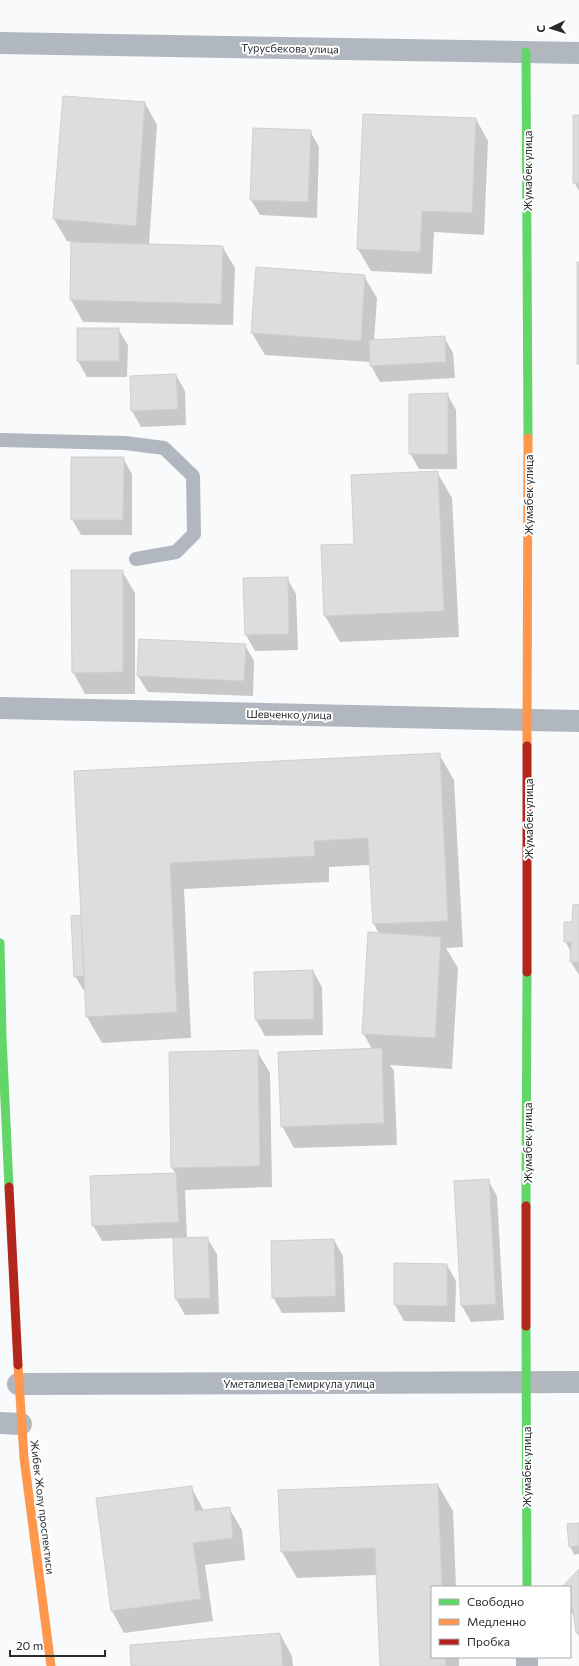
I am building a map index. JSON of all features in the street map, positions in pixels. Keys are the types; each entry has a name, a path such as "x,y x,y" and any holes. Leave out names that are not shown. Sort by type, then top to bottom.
{"street":[{"name":"Турусбекова улица","path":"0,43 579,53"},
{"name":"Жумабек улица","path":"526,52 528,720 526,1382 527,1586"},
{"name":"Шевченко улица","path":"0,708 579,721"},
{"name":"Жибек Жолу проспектиси","path":"0,943 1,1037 18,1384 10,1424 24,1458 51,1666"},
{"name":"Уметалиева Темиркула улица","path":"18,1384 579,1382"}],"lane":[{"path":"0,440 125,443 164,448 193,476 194,534 176,552 136,559"}],"building":[{"path":"63,96 145,102 136,226 53,219"},
{"path":"363,114 476,118 472,213 422,211 420,252 357,249"},
{"path":"573,115 579,115 579,183 573,183"},
{"path":"253,128 311,130 308,202 250,200"},
{"path":"71,242 223,246 221,304 70,300"},
{"path":"577,262 579,262 579,364 577,364"},
{"path":"256,267 365,275 361,341 251,333"},
{"path":"77,328 119,328 119,361 77,361"},
{"path":"445,336 446,362 370,366 369,340"},
{"path":"176,374 178,409 131,411 130,376"},
{"path":"448,393 448,454 409,454 409,394"},
{"path":"71,457 124,457 123,520 71,520"},
{"path":"438,471 444,611 324,616 321,545 354,544 351,475"},
{"path":"71,570 123,570 123,672 72,673"},
{"path":"288,577 289,634 245,635 243,578"},
{"path":"139,639 246,644 244,681 137,676"},
{"path":"440,753 448,921 373,924 368,838 314,841 315,856 170,863 177,1012 86,1017 74,771"},
{"path":"573,904 579,905 579,962 570,962 571,942 564,942 564,922 572,922"},
{"path":"81,915 84,976 74,977 71,916"},
{"path":"368,932 441,937 435,1038 362,1034"},
{"path":"313,970 314,1019 255,1020 254,972"},
{"path":"382,1048 384,1123 281,1127 278,1052"},
{"path":"258,1050 260,1166 171,1168 169,1052"},
{"path":"176,1173 179,1222 92,1226 90,1176"},
{"path":"489,1179 496,1304 461,1306 454,1181"},
{"path":"208,1237 210,1298 175,1299 173,1238"},
{"path":"334,1239 336,1296 272,1298 271,1241"},
{"path":"394,1263 447,1264 447,1306 394,1305"},
{"path":"438,1484 442,1586 431,1586 431,1658 445,1658 446,1666 380,1666 375,1548 281,1552 278,1490"},
{"path":"192,1486 195,1511 230,1507 233,1538 193,1543 201,1599 111,1611 96,1498"},
{"path":"579,1523 579,1546 569,1547 567,1524"},
{"path":"579,1569 579,1633 576,1633 573,1609 571,1609 571,1586 563,1586"},
{"path":"280,1633 283,1666 131,1666 130,1645"}],"traffic: fast":[{"path":"526,52 528,438"},
{"path":"0,943 2,1037 9,1187"},
{"path":"526,1206 527,972"},
{"path":"526,1326 527,1586"}],"traffic: slow":[{"path":"527,746 528,438"},
{"path":"18,1365 24,1458 51,1666"}],"traffic: jam":[{"path":"527,746 527,972"},
{"path":"9,1187 18,1365"},
{"path":"526,1206 526,1326"}]}
